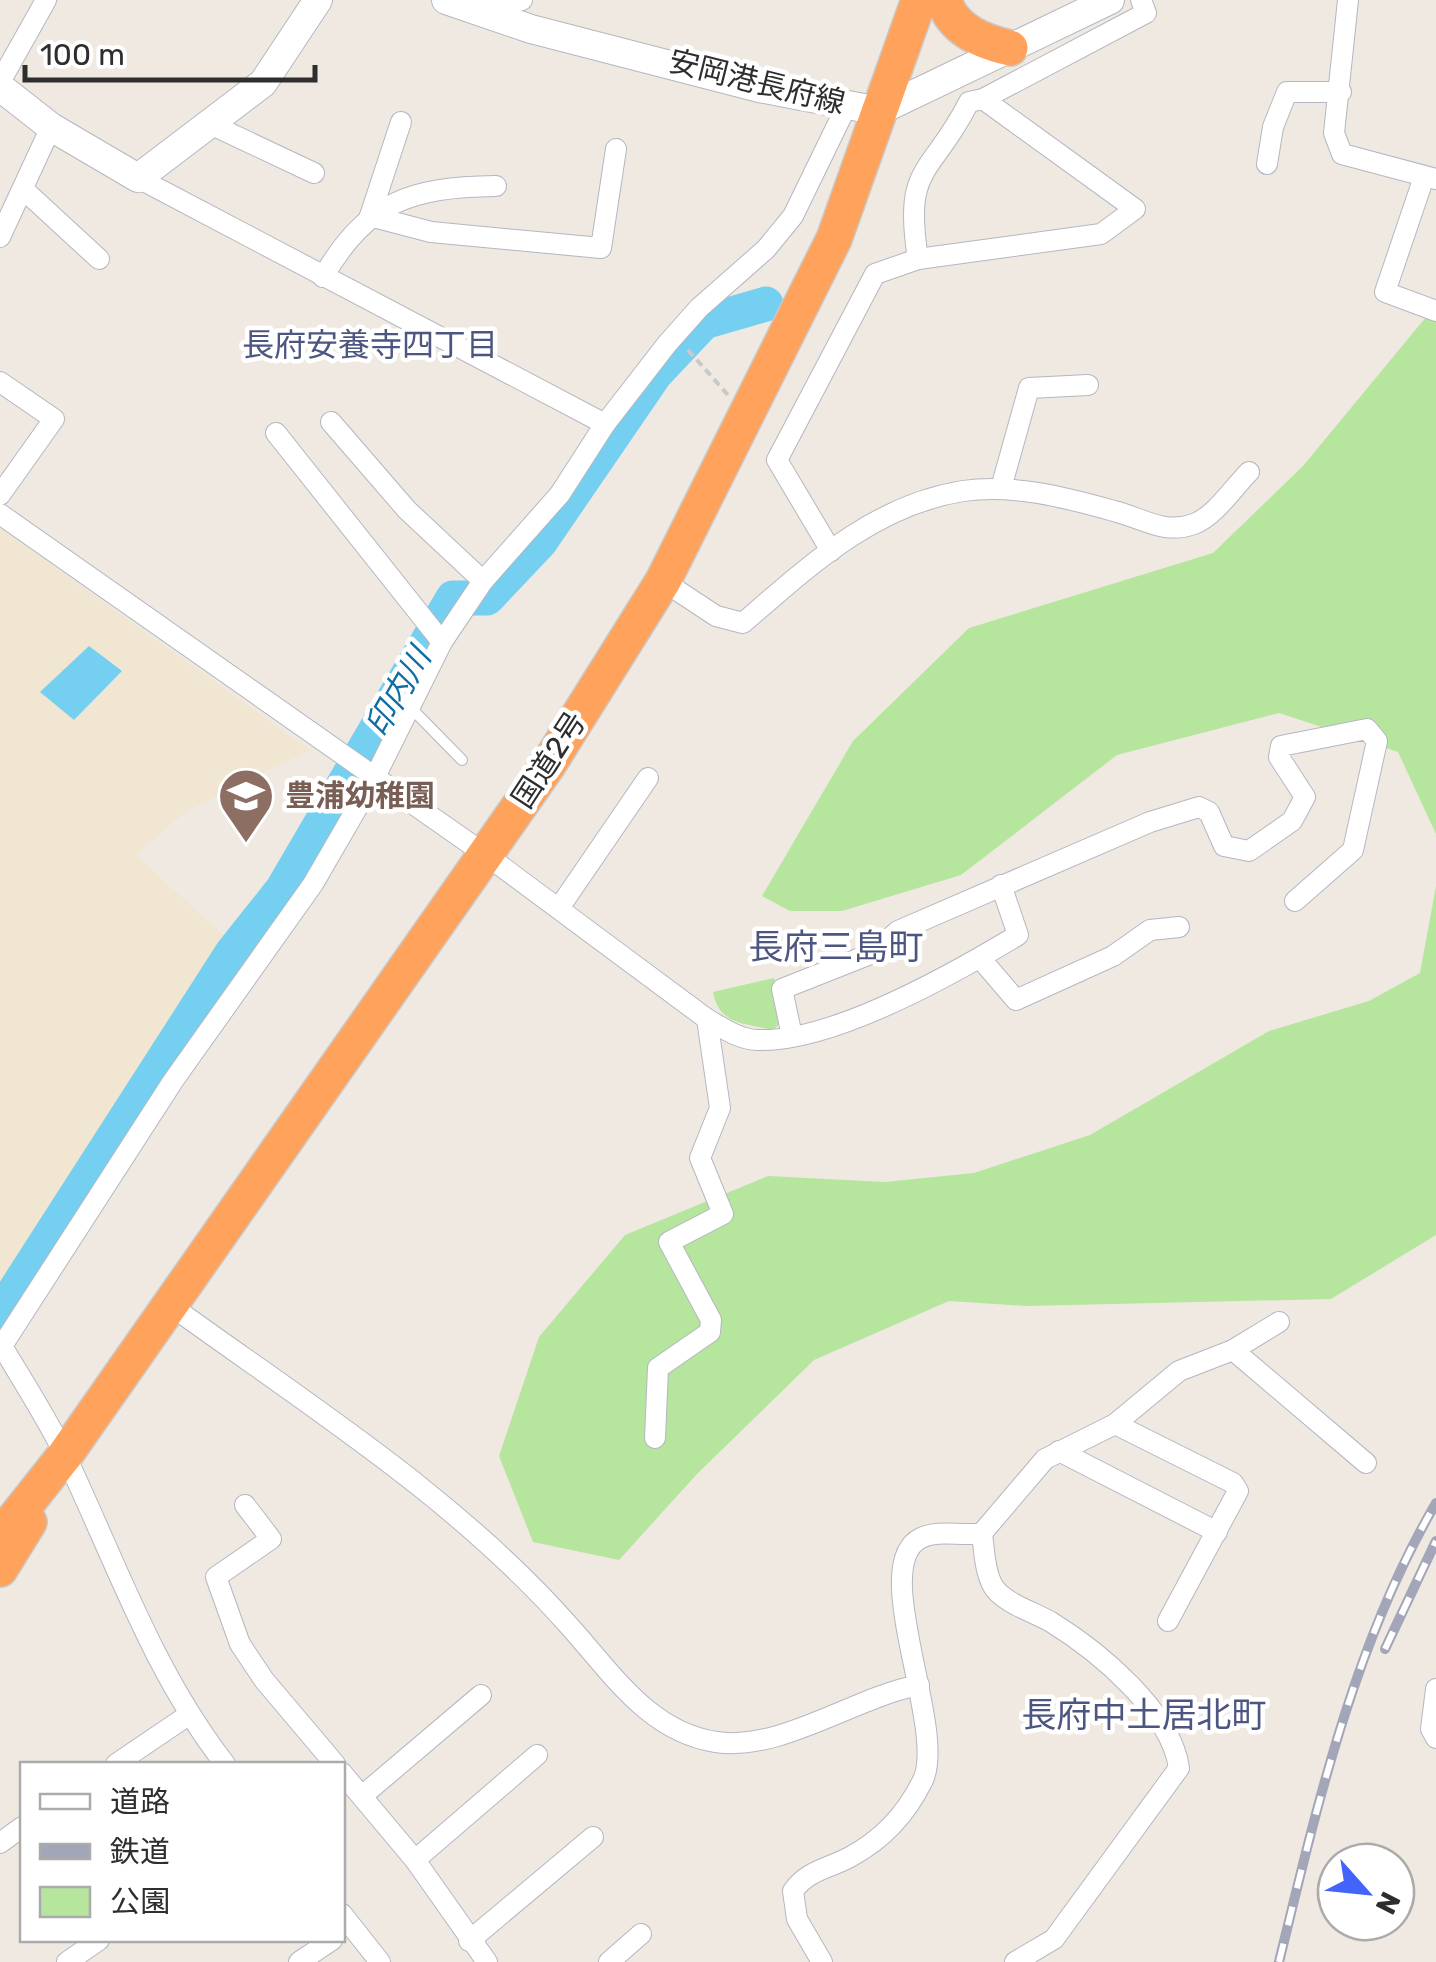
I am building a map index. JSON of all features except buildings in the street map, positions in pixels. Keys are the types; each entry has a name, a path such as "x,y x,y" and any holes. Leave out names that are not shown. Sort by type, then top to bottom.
{"highway":[{"name":"国道2号","path":"0,1537 65,1455 486,855 663,581 834,239 863,108 920,0"},
{"path":"944,0 963,29 985,42 1010,48"},
{"name":"国道2号","path":"0,1568 48,1492 65,1455"}],"main road":[{"path":"0,84 51,127 138,178 263,83 318,0"},
{"name":"安岡港長府線","path":"446,0 476,13 758,88 863,108 1010,48 1110,0"}],"street":[{"path":"0,84 46,0"},
{"path":"476,13 522,0"},
{"path":"917,253 911,213 916,182 927,162 950,140 969,102 983,100 1146,13 1141,0"},
{"path":"1348,0 1334,133 1342,154 1430,178 1385,292 1436,310"},
{"path":"1268,164 1273,127 1288,92 1341,92"},
{"path":"831,551 778,460 875,274 917,253 1101,234 1135,209 983,100"},
{"path":"223,1762 188,1716 65,1455 1,1347 173,1081 313,884 367,772 410,706 437,635 560,494 605,424 674,336 766,249 793,216 863,108"},
{"path":"370,216 401,122"},
{"path":"208,123 314,173"},
{"path":"0,237 51,127"},
{"path":"370,216 432,232 601,248 616,150"},
{"path":"138,178 605,424"},
{"path":"323,277 346,237 370,216 403,198 465,186 496,186"},
{"path":"23,189 99,259"},
{"path":"0,382 54,419 0,495"},
{"path":"1000,488 1029,388 1088,385"},
{"path":"331,422 475,593"},
{"path":"276,433 437,635"},
{"path":"663,581 716,616 743,623 872,520 904,506 961,492 1000,488 1118,512 1170,530 1198,523 1249,472"},
{"path":"0,514 486,855 708,1019 738,1036 757,1040 792,1036 885,1004 980,958 1018,934 1002,885"},
{"path":"792,1036 782,989 872,953 898,932 1002,885 1186,808 1199,807 1209,812 1224,846 1249,851 1292,821 1305,798 1279,757 1281,746 1367,728 1377,742 1353,850 1296,901"},
{"path":"559,908 648,778"},
{"path":"980,958 1016,1000 1114,956 1150,930 1179,927"},
{"path":"655,1438 658,1368 710,1332 710,1320 668,1242 723,1214 700,1158 720,1108 708,1019"},
{"path":"170,1305 432,1496 554,1610 656,1718 683,1734 744,1744 892,1690 919,1685"},
{"path":"822,1962 797,1919 793,1891 804,1875 878,1840 922,1782 929,1764 928,1730 900,1572 910,1546 923,1537 982,1533 1045,1459 1114,1424 1180,1371 1232,1350 1279,1322"},
{"path":"1232,1350 1366,1463"},
{"path":"1114,1424 1232,1483 1238,1491 1168,1620"},
{"path":"1059,1451 1217,1532"},
{"path":"245,1505 271,1539 216,1578 240,1644 264,1680 333,1762"},
{"path":"982,1533 991,1583 999,1594 1052,1623 1117,1669 1176,1746 1179,1768 1070,1919 1054,1938 1021,1958"},
{"path":"362,1796 482,1695"},
{"path":"1435,1696 1431,1729 1436,1738"},
{"path":"119,1762 188,1716"},
{"path":"415,1860 536,1755"},
{"path":"345,1776 415,1860 487,1962"},
{"path":"469,1941 593,1836"},
{"path":"346,1924 380,1962"},
{"path":"609,1962 641,1934"},
{"path":"67,1962 96,1942"},
{"path":"299,1962 329,1942"},
{"path":"1021,1958 1055,1962"}],"lane":[{"path":"410,706 462,760"}],"path":[{"path":"690,352 732,399"}],"shaded area":[{"path":"0,528 310,750 185,812 136,855 228,940 150,1058 0,1305"}],"green space":[{"path":"1436,305 1436,834 1398,752 1279,713 1117,755 961,875 842,911 790,911 762,896 853,741 969,628 1213,553 1303,466"},
{"path":"1436,886 1436,1235 1331,1299 1027,1306 949,1301 814,1360 697,1474 619,1560 533,1542 499,1456 539,1337 625,1235 768,1176 885,1182 974,1173 1090,1135 1269,1031 1369,1001 1420,973"},
{"path":"774,978 785,1019 773,1030 734,1021 716,1003 713,992"}],"water":[{"path":"89,646 122,671 74,720 40,692"}],"waterway":[{"name":"印内川","path":"0,1314 232,953 282,890 453,598 487,598 540,542 655,374 704,322 766,304"}],"railway":[{"path":"1279,1962 1324,1785 1360,1669 1407,1557 1436,1503"},
{"path":"1385,1649 1436,1541"}],"place":[{"name":"豊浦幼稚園","path":"246,845"}],"district":[{"name":"長府安養寺四丁目","path":"370,345"},
{"name":"長府三島町","path":"836,947"},
{"name":"長府中土居北町","path":"1144,1715"}]}
